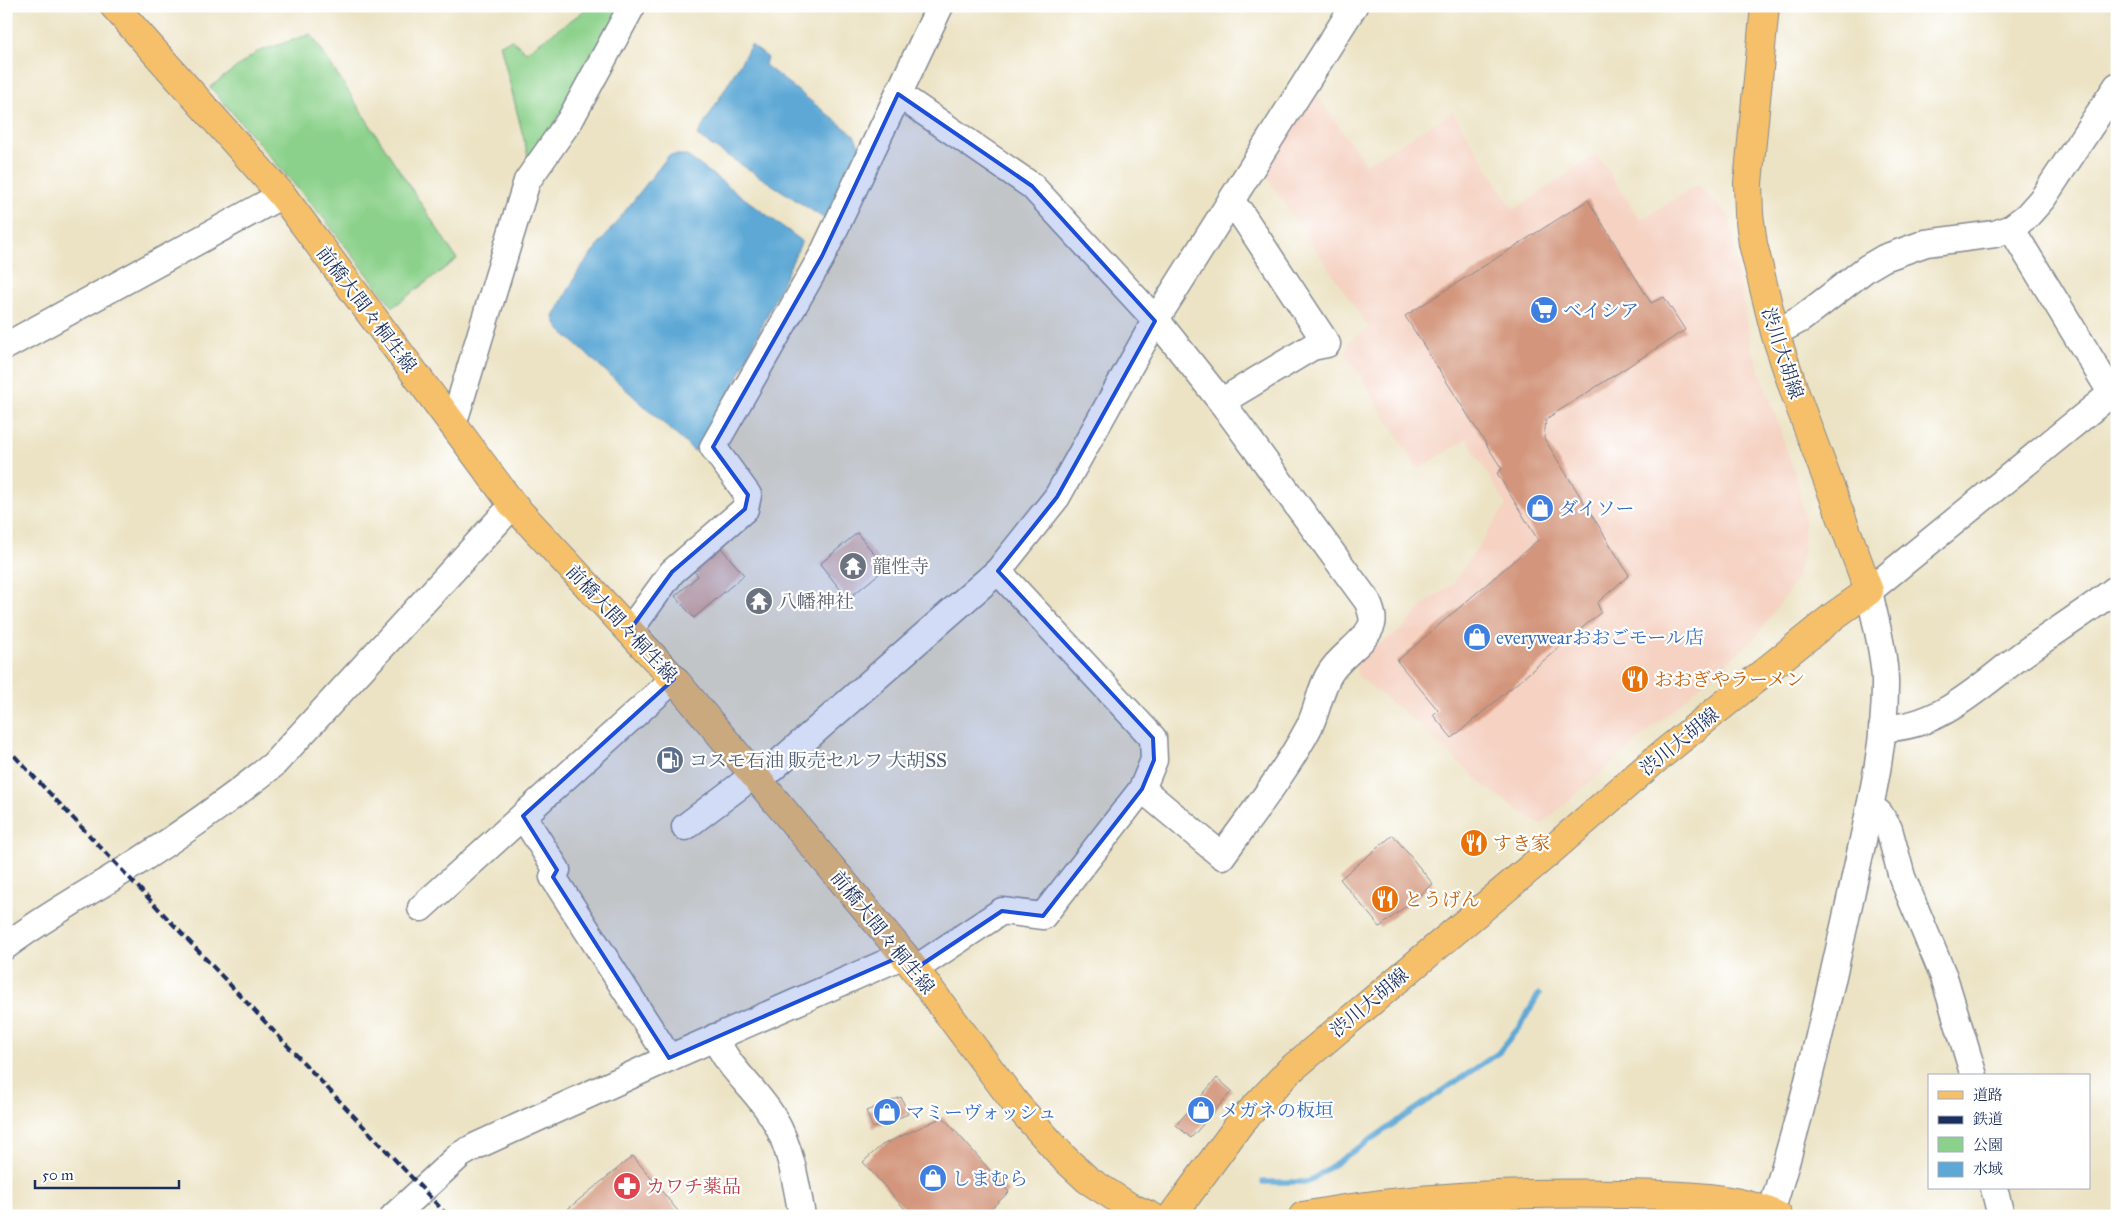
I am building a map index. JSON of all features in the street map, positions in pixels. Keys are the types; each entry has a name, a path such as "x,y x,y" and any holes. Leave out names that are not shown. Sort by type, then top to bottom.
{"main road":[{"name":"前橋大間々桐生線","path":"114,6 282,194 512,505 630,630 757,777 909,962 1016,1104 1064,1158 1088,1180 1130,1208 1151,1216"},
{"name":"渋川大胡線","path":"1172,1216 1241,1122 1289,1071 1548,853 1647,766 1835,615 1869,591 1811,440 1775,333 1760,278 1748,214 1748,182 1765,6"},
{"path":"1303,1216 1354,1206 1422,1198 1567,1193 1719,1200 1775,1214"}],"street":[{"path":"453,425 527,180 570,120 632,6"},
{"path":"630,630 672,572 745,509 748,495 713,447 822,256 940,6"},
{"path":"685,827 757,777 998,571 1057,497 1155,321 1354,6"},
{"path":"1775,333 1801,319 1867,268 1884,258 1926,243 1995,234 2012,228 2027,216 2043,198 2117,86"},
{"path":"898,94 1032,186 1162,327 1222,404 1368,602 1373,616 1368,633 1339,660 1329,673 1315,717 1290,763 1222,856 1142,789"},
{"path":"6,346 282,194"},
{"path":"1222,404 1229,397 1312,347 1327,344 1240,212 1231,203"},
{"path":"1775,1214 1839,948 1870,807 1882,728 1885,679 1869,591 2114,392 2012,228"},
{"path":"6,946 37,922 137,863 273,765 512,505"},
{"path":"394,1216 460,1155 474,1147 715,1038 909,962 1002,911 1043,916 1142,789 1154,760 1153,738 998,571"},
{"path":"1882,728 1905,728 1918,724 1946,710 2117,588"},
{"path":"421,908 674,679"},
{"path":"1870,807 1879,813 1889,829 1902,877 1944,977 1973,1074"},
{"path":"523,816 557,870 553,877 669,1058"},
{"path":"715,1038 720,1051 774,1119 790,1156 802,1216"},
{"path":"1994,1190 2001,1216"}],"highlighted area":[{"path":"898,94 1032,186 1155,321 1057,497 998,571 1153,738 1154,760 1142,789 1043,916 1002,911 915,969 904,955 669,1058 553,877 557,870 523,816 674,679 630,630 672,572 745,509 748,495 713,447 822,256"}],"shaded area":[{"path":"1310,87 1366,164 1453,112 1514,210 1597,154 1640,220 1698,185 1729,217 1751,346 1794,470 1804,513 1803,553 1795,582 1756,637 1541,825 1486,788 1425,730 1357,675 1356,663 1371,649 1401,630 1430,599 1453,584 1506,505 1467,439 1418,469 1346,354 1349,341 1369,328 1260,167"}],"green space":[{"path":"591,6 626,6 530,164 500,44 512,40 526,52"},
{"path":"311,34 457,259 393,307 325,220 210,87 257,52"}],"water":[{"path":"751,45 767,57 765,65 854,135 860,147 828,221 697,136"},
{"path":"669,155 686,155 802,241 706,446 694,451 558,328 554,317 579,270"}],"building":[{"path":"1588,200 1651,303 1664,297 1685,330 1546,419 1544,438 1629,575 1597,603 1601,612 1452,738 1433,715 1438,710 1397,661 1538,540 1497,473 1502,469 1405,316"},
{"name":"龍性寺","path":"857,533 886,568 848,599 820,564"},
{"path":"721,548 744,575 694,618 675,596 698,576 694,571"},
{"path":"1393,835 1433,884 1380,927 1340,879"},
{"path":"1217,1078 1232,1091 1191,1138 1176,1125"},
{"name":"マミーヴォッシュ","path":"901,1097 908,1114 873,1128 866,1111"},
{"path":"943,1117 1009,1192 983,1216 911,1216 863,1162 882,1145"},
{"name":"カワチ薬品","path":"633,1156 682,1216 559,1216"}],"waterway":[{"path":"1263,1182 1308,1182 1498,1053 1520,1026 1539,994"}],"railway":[{"path":"6,747 448,1216"}],"place":[{"name":"ベイシア","path":"1544,310"},
{"name":"ダイソー","path":"1540,508"},
{"name":"龍性寺","path":"853,566"},
{"name":"八幡神社","path":"759,601"},
{"name":"everywearおおごモール店","path":"1477,637"},
{"name":"おおぎやラーメン","path":"1635,679"},
{"name":"コスモ石油 販売セルフ 大胡SS","path":"670,760"},
{"name":"すき家","path":"1474,843"},
{"name":"とうげん","path":"1385,899"},
{"name":"メガネの板垣","path":"1201,1110"},
{"name":"マミーヴォッシュ","path":"887,1112"},
{"name":"しまむら","path":"933,1178"},
{"name":"カワチ薬品","path":"627,1186"}]}
